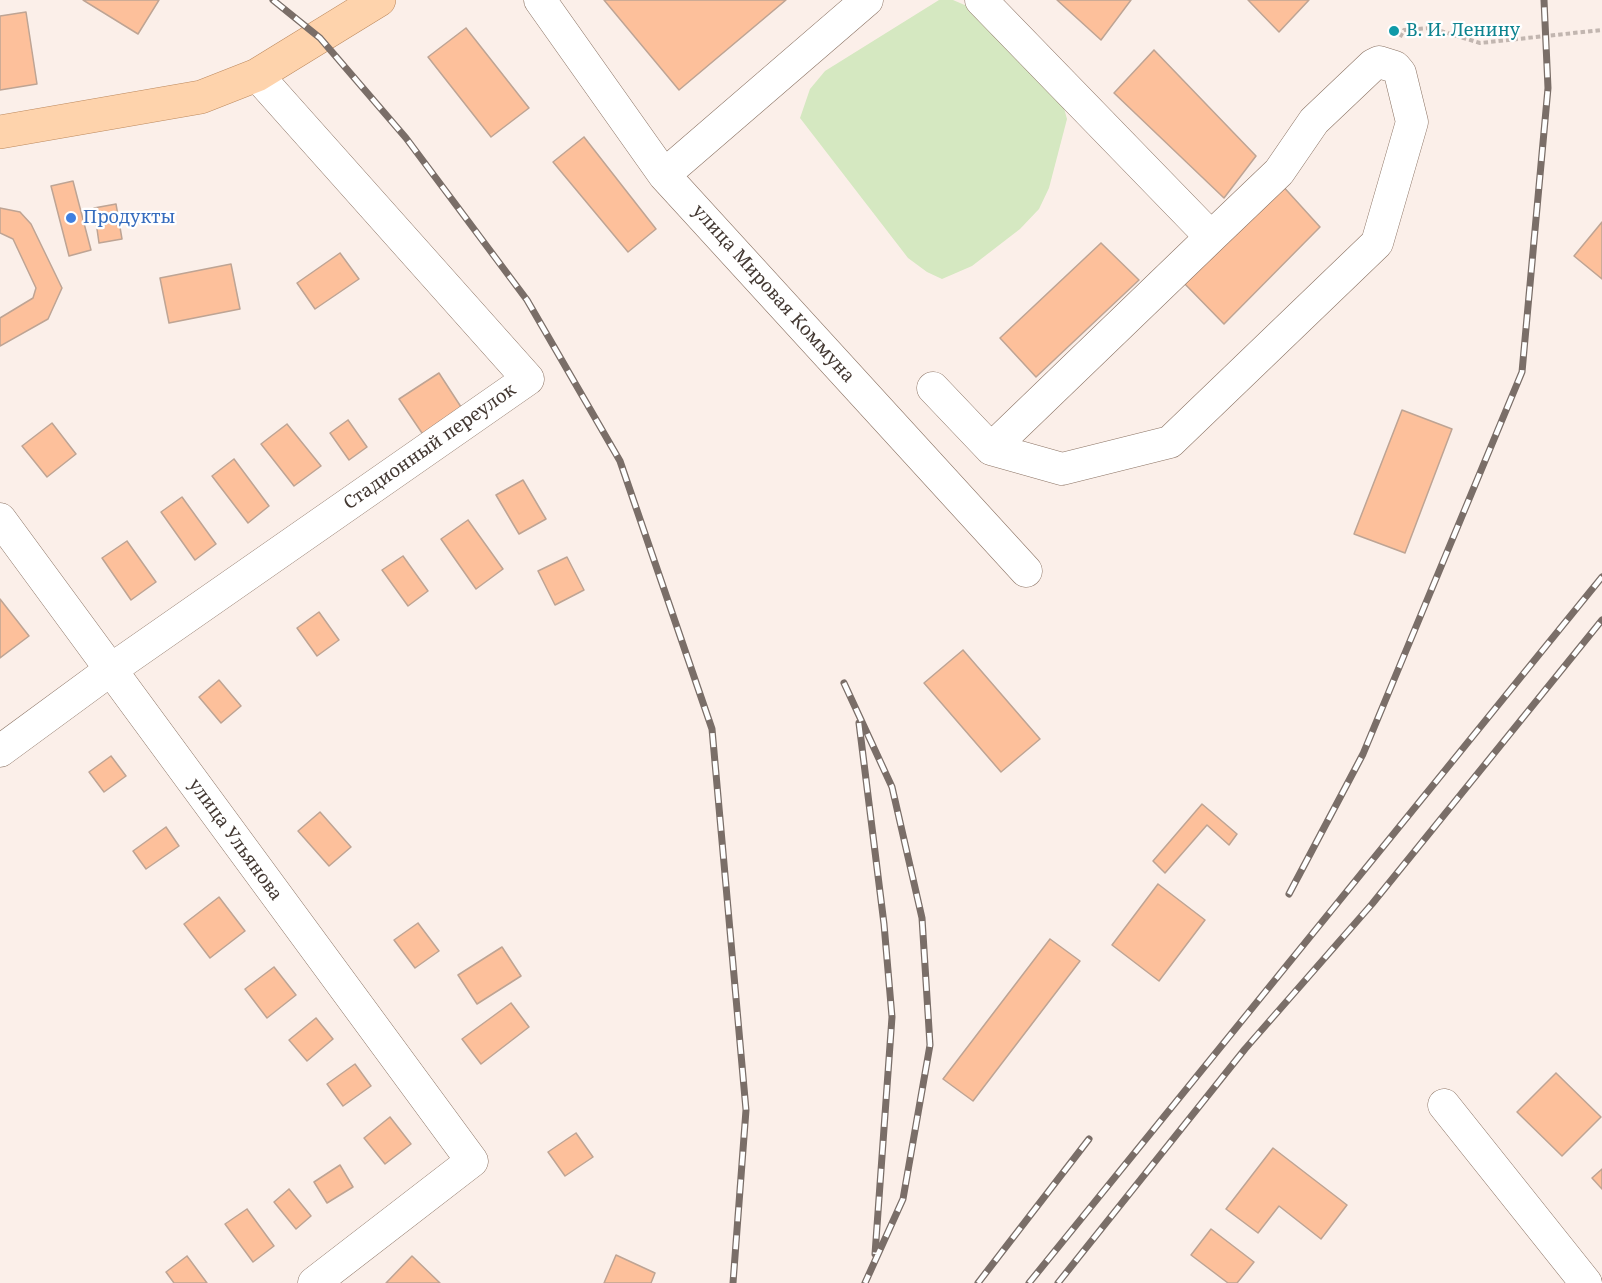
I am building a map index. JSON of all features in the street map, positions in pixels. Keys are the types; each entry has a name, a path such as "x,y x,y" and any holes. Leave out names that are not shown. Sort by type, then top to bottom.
{"main road":[{"path":"0,132 201,97 256,75 379,0"}],"street":[{"name":"улица Мировая Коммуна","path":"540,0 664,174 1026,571"},
{"path":"664,174 867,0"},
{"path":"981,0 1211,237"},
{"path":"933,388 991,448 1062,469 1170,442 1377,243 1412,122 1400,73 1395,67 1387,63 1373,65 1314,121 1279,172 991,448"},
{"name":"Стадионный переулок","path":"0,751 109,670 528,379 256,75"},
{"name":"улица Ульянова","path":"0,519 472,1161 314,1283"},
{"path":"1444,1105 1586,1283"}],"path":[{"path":"1387,63 1404,30 1431,28 1480,43 1602,30"}],"green space":[{"path":"939,0 953,0 995,18 1059,90 1067,119 1049,188 1039,209 1020,229 972,266 942,279 927,272 908,258 800,118 810,89 825,71"}],"building":[{"path":"83,0 159,0 138,34"},
{"path":"604,0 786,0 679,90"},
{"path":"1057,0 1131,0 1101,40"},
{"path":"1248,0 1309,0 1279,32"},
{"path":"26,12 37,84 0,90 0,16"},
{"path":"466,28 529,108 491,137 428,57"},
{"path":"1154,50 1256,156 1224,198 1114,93"},
{"path":"584,137 656,229 628,252 553,162"},
{"name":"Продукты","path":"73,181 91,250 69,256 51,186"},
{"path":"1280,183 1320,227 1224,324 1181,280"},
{"path":"116,204 122,239 99,243 94,208"},
{"path":"0,208 20,212 31,224 62,288 48,319 0,346 0,318 33,298 36,288 13,239 0,233"},
{"path":"1602,222 1602,279 1574,256"},
{"path":"1101,243 1139,280 1036,377 1000,338"},
{"path":"340,253 359,279 315,309 297,283"},
{"path":"231,264 240,309 169,323 160,278"},
{"path":"439,373 463,410 424,436 399,399"},
{"path":"1402,410 1452,429 1405,553 1354,534"},
{"path":"348,420 367,447 349,460 330,433"},
{"path":"52,423 76,454 47,477 22,446"},
{"path":"287,424 321,466 294,486 261,444"},
{"path":"234,459 269,506 248,523 212,476"},
{"path":"523,480 546,519 519,534 496,495"},
{"path":"182,497 216,544 195,560 161,512"},
{"path":"468,520 503,569 476,589 441,539"},
{"path":"127,541 156,582 131,600 102,558"},
{"path":"403,556 428,591 408,606 382,570"},
{"path":"567,557 584,590 555,605 538,571"},
{"path":"0,599 29,636 0,658"},
{"path":"319,612 339,640 317,656 297,628"},
{"path":"963,650 1040,739 1001,772 924,683"},
{"path":"219,680 241,706 221,723 199,697"},
{"path":"111,756 126,776 104,792 89,772"},
{"path":"1202,804 1237,834 1229,845 1207,825 1165,873 1153,861"},
{"path":"320,812 351,847 329,866 298,831"},
{"path":"166,827 179,846 146,869 133,851"},
{"path":"1158,884 1205,920 1159,981 1112,945"},
{"path":"219,897 245,931 210,958 184,924"},
{"path":"418,923 439,951 415,968 394,940"},
{"path":"1050,939 1080,961 973,1101 943,1079"},
{"path":"502,947 521,976 477,1004 458,975"},
{"path":"274,967 296,995 267,1018 245,989"},
{"path":"511,1003 529,1027 481,1064 462,1039"},
{"path":"316,1018 333,1039 307,1061 289,1040"},
{"path":"355,1064 371,1086 343,1106 327,1084"},
{"path":"1556,1073 1601,1117 1562,1156 1517,1112"},
{"path":"390,1117 411,1144 385,1164 364,1138"},
{"path":"576,1133 593,1157 565,1176 548,1152"},
{"path":"1273,1148 1347,1205 1321,1239 1279,1206 1258,1233 1226,1209"},
{"path":"340,1165 353,1187 327,1203 314,1182"},
{"path":"1602,1169 1602,1189 1592,1178"},
{"path":"289,1189 311,1216 296,1229 274,1202"},
{"path":"247,1209 274,1246 253,1262 225,1224"},
{"path":"1211,1229 1254,1262 1237,1283 1228,1283 1191,1255"},
{"path":"616,1255 655,1273 651,1283 604,1283"},
{"path":"187,1256 207,1283 174,1283 166,1272"},
{"path":"412,1256 440,1283 386,1283"}],"railway":[{"path":"273,0 320,38 406,138 527,300 620,461 712,729 746,1110 733,1283"},
{"path":"1289,894 1363,754 1522,372 1548,88 1544,0"},
{"path":"1029,1283 1602,577"},
{"path":"1058,1283 1245,1049 1372,904 1602,620"},
{"path":"844,683 892,787 922,918 930,1045 903,1199 865,1283"},
{"path":"859,723 884,924 892,1017 875,1254"},
{"path":"978,1283 1089,1139"}],"place":[{"name":"В. И. Ленину","path":"1394,31"},
{"name":"Продукты","path":"71,218"}]}
